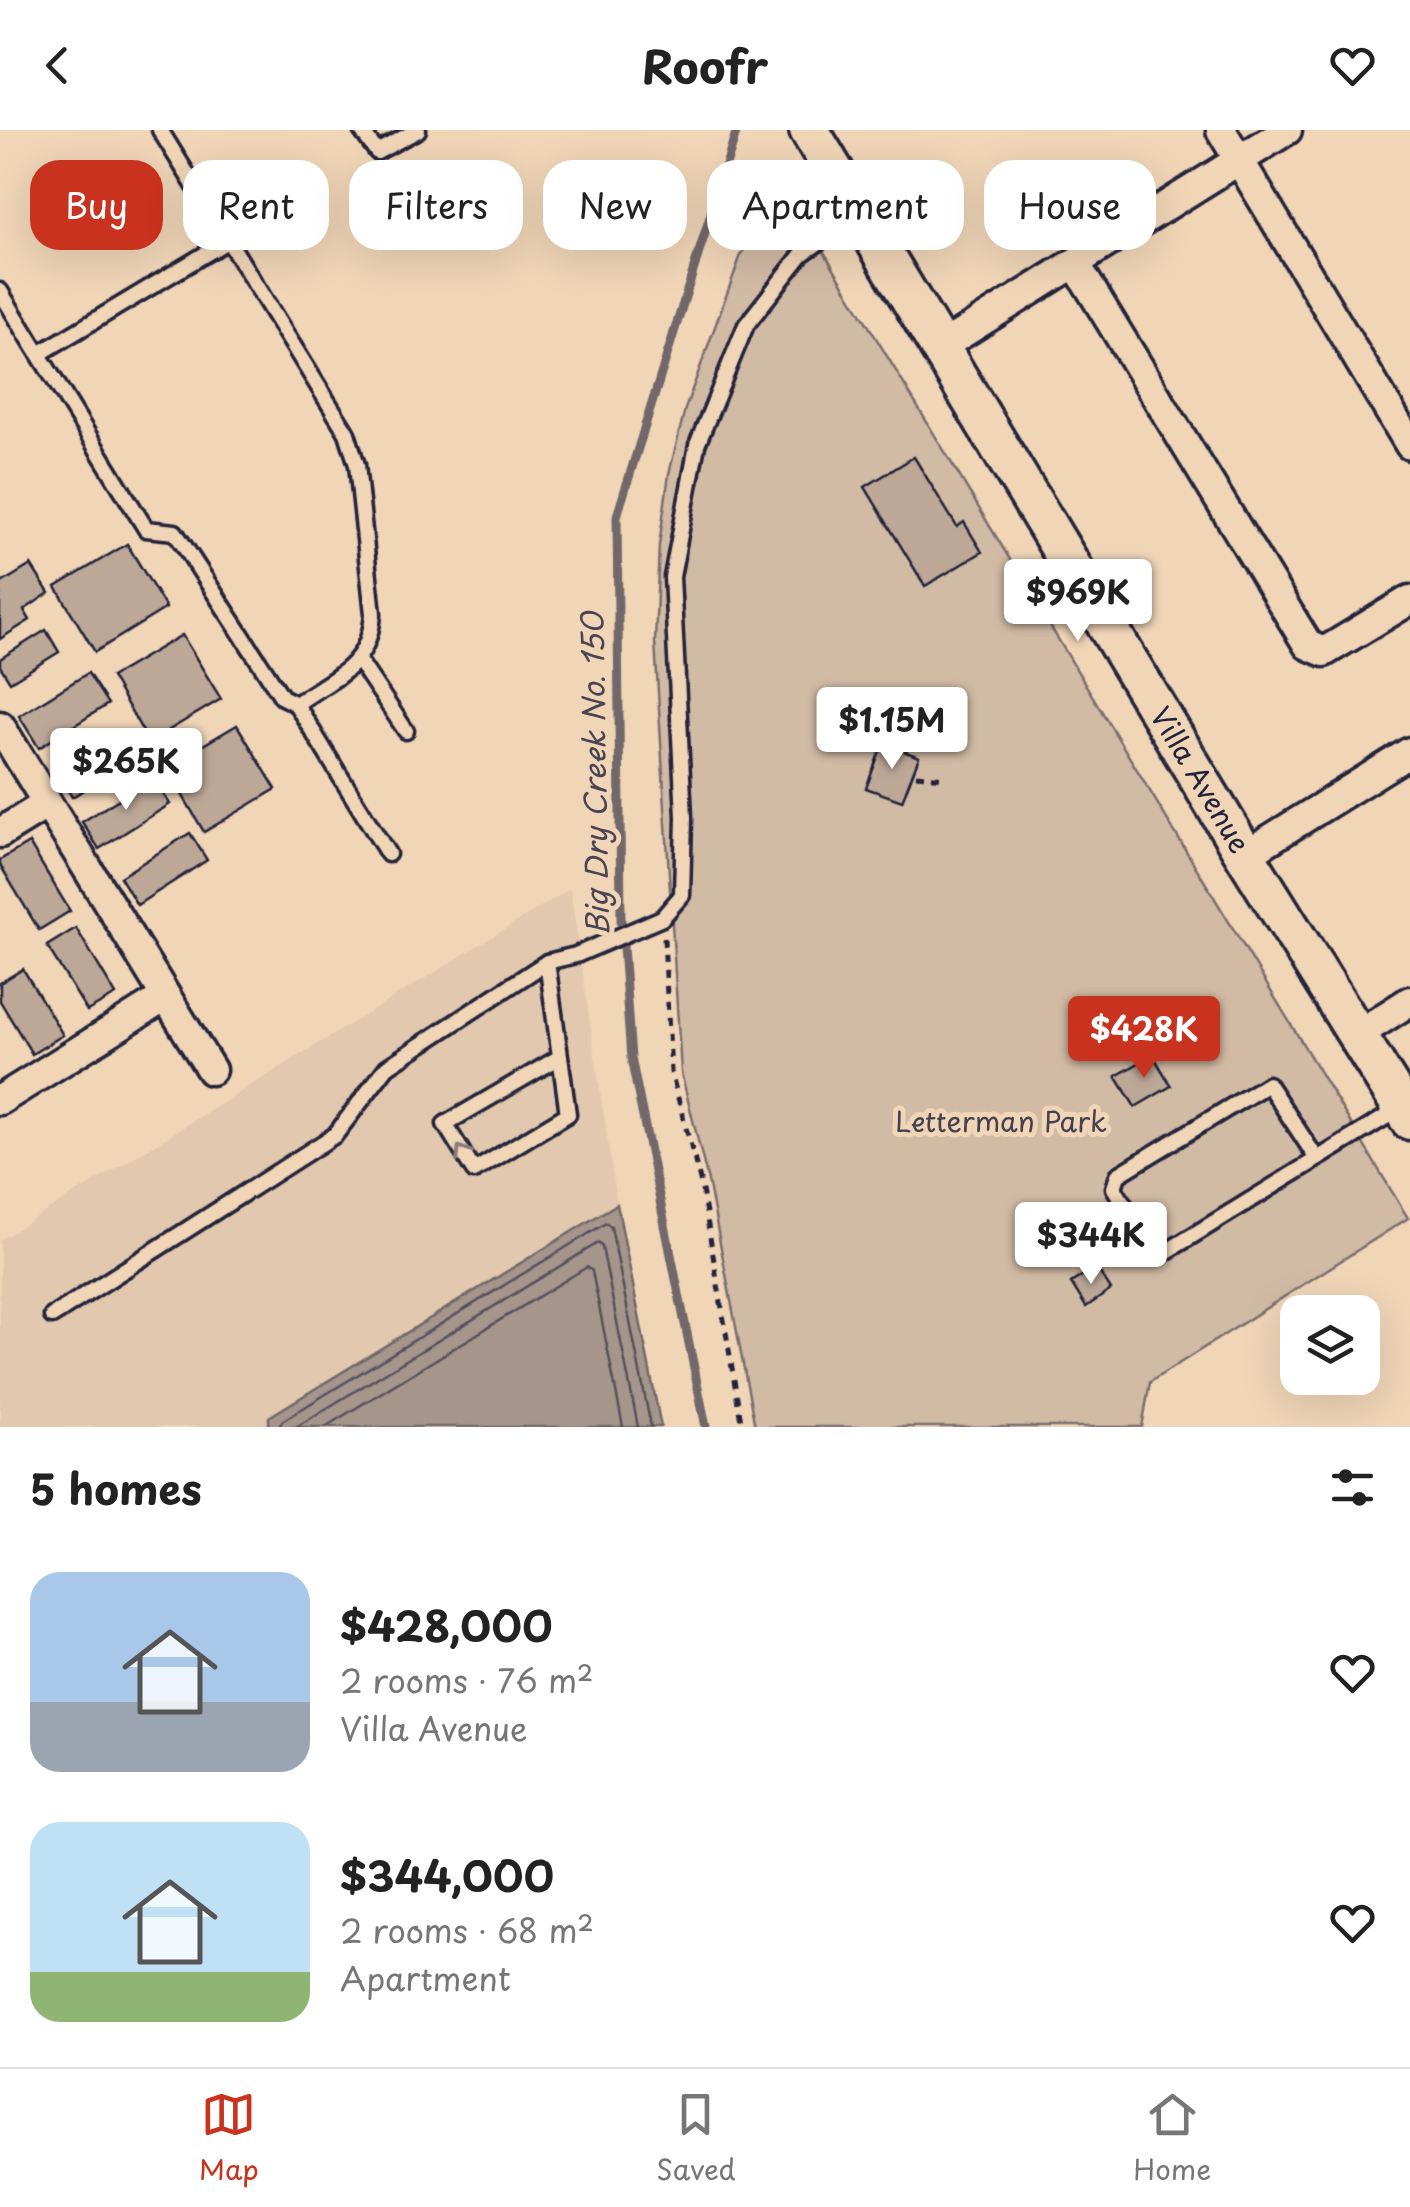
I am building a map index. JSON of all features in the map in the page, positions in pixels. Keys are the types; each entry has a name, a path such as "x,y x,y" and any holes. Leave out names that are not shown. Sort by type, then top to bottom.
{"main road":[{"name":"Villa Avenue","path":"809,130 827,160"},
{"name":"Villa Avenue","path":"881,250 1406,1114"}],"street":[{"path":"1221,130 1410,445"},
{"path":"940,348 1287,130"},
{"path":"1074,263 1308,645 1324,652 1410,600"},
{"path":"0,726 212,1070"},
{"path":"1245,854 1410,752"},
{"path":"0,833 46,804"},
{"path":"0,1100 165,997"},
{"path":"1357,1035 1410,1001"}],"lane":[{"path":"160,130 183,168"},
{"path":"361,130 376,152 418,130"},
{"path":"38,354 212,250"},
{"path":"233,250 346,433 356,465 373,614 371,637 358,660 296,704"},
{"path":"52,1316 335,1135 387,1067 546,962 600,945 662,918 682,894 684,817 672,577 697,446 746,325 808,250"},
{"path":"0,291 146,529 174,532 282,697 296,704 388,854"},
{"path":"358,660 406,731"},
{"path":"546,962 560,1056 568,1114 474,1171 445,1124 560,1056"},
{"path":"1318,1160 1268,1084 1118,1176 1114,1188 1151,1248 1161,1255 1318,1160 1406,1114"}],"path":[{"path":"916,775 945,778"},
{"path":"662,918 671,1072 701,1184 742,1427"}],"shaded area":[{"path":"570,889 617,1204 269,1417 269,1427 0,1427 0,1240"}],"green space":[{"name":"Letterman Park","path":"744,250 823,250 1408,1218 1287,1295 1280,1295 1280,1299 1150,1382 1142,1427 755,1427 709,1185 681,1072 655,642 659,545 669,474 685,409"}],"water":[{"path":"617,1204 661,1427 269,1427 269,1417"}],"building":[{"path":"914,457 957,527 964,522 982,552 925,586 865,487"},
{"path":"127,544 166,608 95,652 56,587"},
{"path":"31,565 49,593 24,610 30,620 0,639 0,584"},
{"path":"46,630 59,652 10,682 0,659"},
{"path":"182,635 221,699 149,742 111,677"},
{"path":"88,673 108,704 39,748 19,716"},
{"path":"237,725 276,789 204,832 166,767"},
{"path":"116,732 134,760 72,797 55,770"},
{"path":"883,743 919,757 902,801 866,788"},
{"path":"153,778 170,804 99,849 82,822"},
{"path":"190,833 207,860 137,905 120,877"},
{"path":"29,843 70,911 39,930 0,865 0,860"},
{"path":"76,928 116,995 87,1011 47,946"},
{"path":"23,969 63,1035 32,1054 0,1001 0,983"},
{"path":"1153,1055 1171,1086 1135,1107 1116,1076"},
{"path":"1096,1267 1111,1290 1086,1307 1071,1283"}],"waterway":[{"name":"Big Dry Creek No. 150","path":"706,1427 631,1058 621,919 617,516 737,130"}]}
